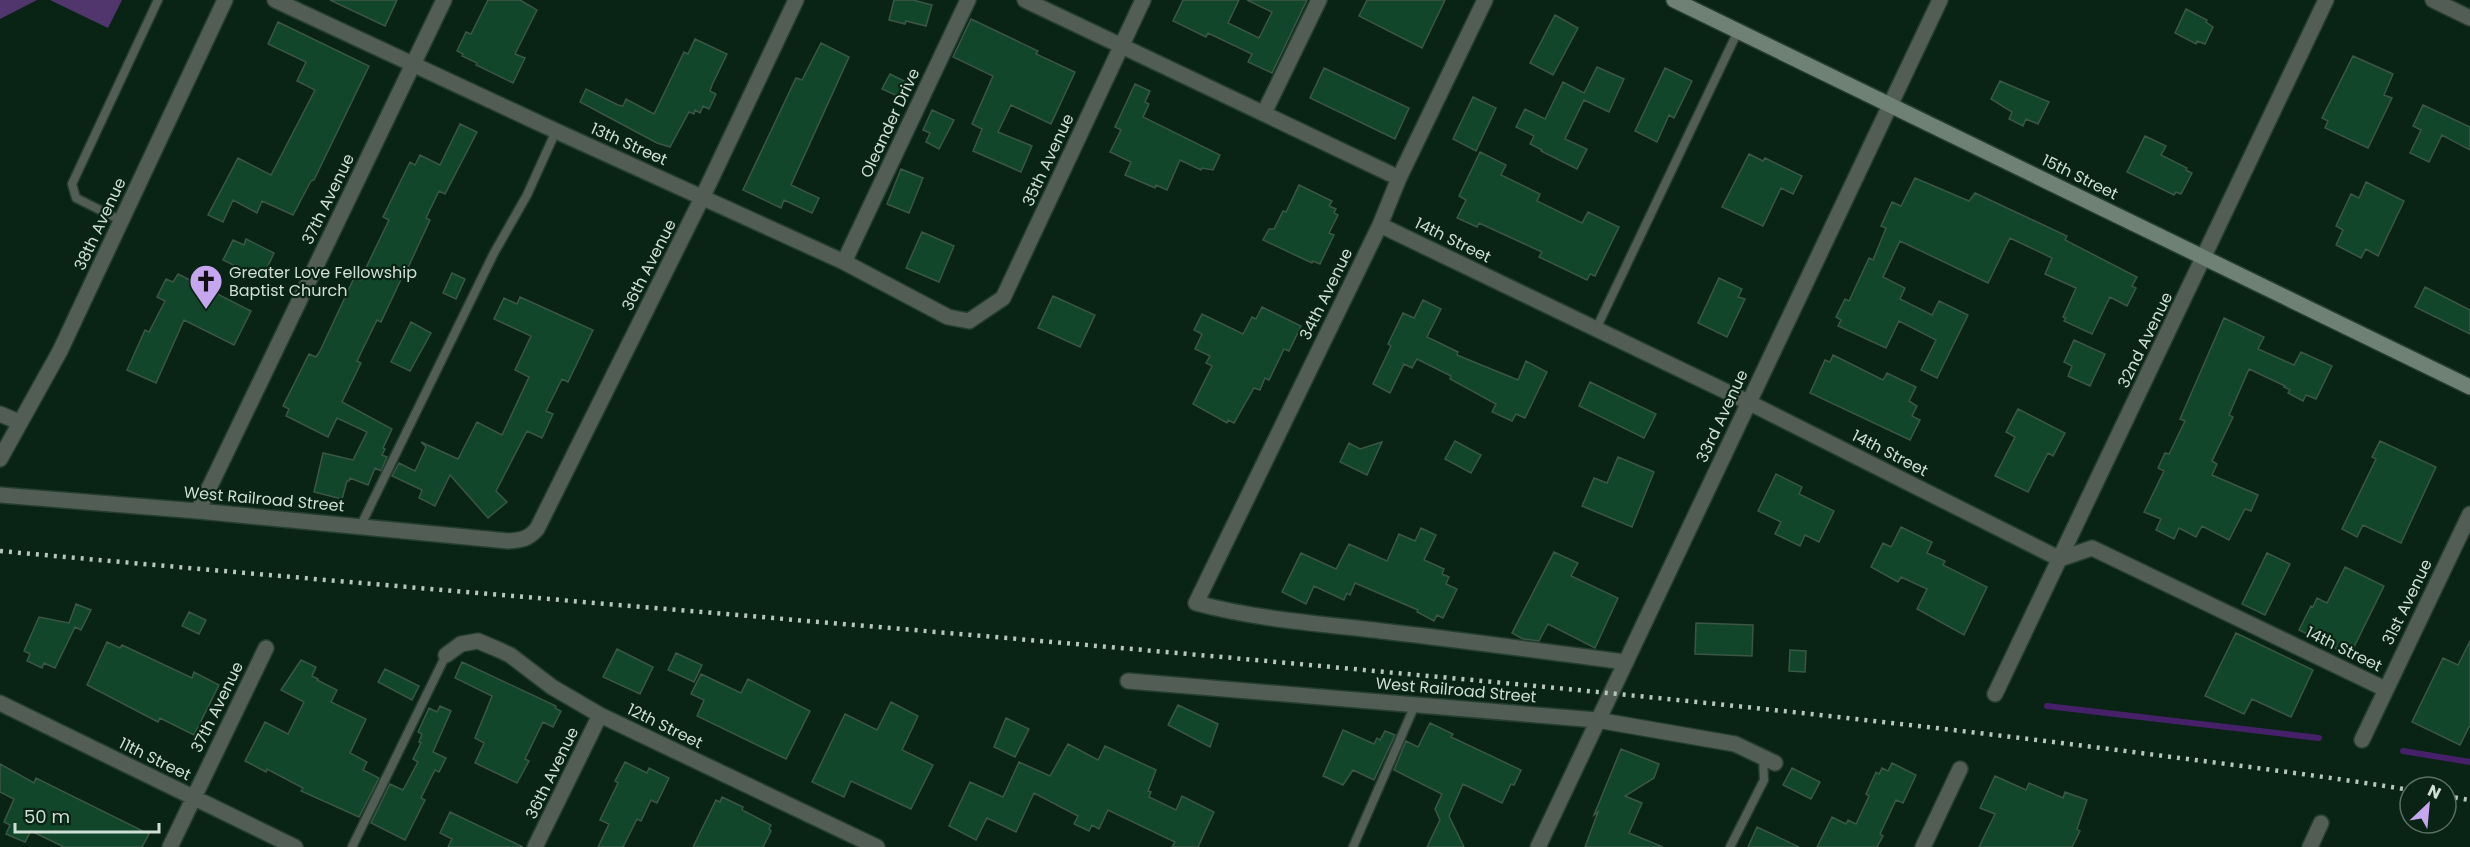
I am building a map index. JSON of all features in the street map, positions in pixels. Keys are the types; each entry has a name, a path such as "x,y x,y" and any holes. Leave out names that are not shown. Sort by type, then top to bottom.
{"main road":[{"name":"15th Street","path":"1674,0 2470,387"}],"street":[{"name":"38th Avenue","path":"0,459 60,351 225,0"},
{"name":"13th Street","path":"275,0 844,262 948,317 969,321"},
{"name":"37th Avenue","path":"198,511 444,0"},
{"name":"36th Avenue","path":"525,540 537,529 703,196 796,0"},
{"name":"Oleander Drive","path":"844,262 968,0"},
{"path":"1025,0 1399,178"},
{"name":"35th Avenue","path":"969,321 1003,298 1143,0"},
{"path":"1264,113 1319,0"},
{"name":"34th Avenue","path":"1485,0 1399,178 1380,225 1196,603 1225,611 1267,617 1626,662"},
{"name":"33rd Avenue","path":"1538,847 1940,0"},
{"name":"32nd Avenue","path":"1995,694 2326,0"},
{"path":"2433,0 2470,18"},
{"name":"14th Street","path":"1380,225 1748,402 2060,559 2092,548 2385,689"},
{"path":"0,414 19,423"},
{"name":"West Railroad Street","path":"0,495 198,511 508,541 525,540"},
{"name":"31st Avenue","path":"2362,740 2470,514"},
{"name":"12th Street","path":"446,655 461,644 478,641 510,655 552,687 600,714 877,847"},
{"name":"37th Avenue","path":"170,847 266,648"},
{"name":"West Railroad Street","path":"1128,681 1598,720 1736,744 1769,760"},
{"name":"11th Street","path":"0,703 295,847"},
{"name":"36th Avenue","path":"535,847 600,714"},
{"path":"1923,847 1960,769"},
{"path":"2310,847 2321,823"}],"lane":[{"path":"122,221 76,198 72,184 158,0"},
{"path":"1596,329 1738,31"},
{"path":"360,526 494,253 527,195 556,131"},
{"path":"352,847 446,655"},
{"path":"1353,847 1415,705"},
{"path":"1730,847 1764,780 1769,760"}],"shaded area":[{"path":"0,0 37,0 0,19"},
{"path":"50,0 122,0 108,28"}],"building":[{"path":"330,0 397,0 385,26"},
{"path":"488,0 520,0 537,10 515,54 525,58 513,83 476,65 477,63 457,51 466,32 471,34"},
{"path":"894,0 913,0 932,5 926,26 889,20"},
{"path":"1183,0 1239,0 1228,23 1259,38 1272,12 1247,0 1307,0 1272,73 1248,62 1252,54 1208,33 1206,37 1173,21"},
{"path":"1367,0 1445,0 1422,48 1359,16"},
{"path":"2186,9 2207,20 2206,22 2213,27 2205,44 2197,41 2196,44 2175,33"},
{"path":"1555,15 1578,28 1553,75 1530,63"},
{"path":"971,19 1038,51 1036,54 1075,72 1051,124 1011,105 998,132 1032,146 1021,172 973,151 982,129 972,124 993,76 953,57"},
{"path":"278,22 369,66 314,180 311,181 293,215 262,201 257,213 233,200 223,222 208,215 238,158 271,175 315,90 297,81 306,62 268,44"},
{"path":"695,39 727,54 710,91 716,94 709,109 703,106 700,113 695,110 694,114 689,112 670,147 657,143 580,102 586,89 618,105 623,106 626,99 654,114 684,52 688,54"},
{"path":"821,43 849,57 791,185 819,198 812,213 784,200 781,208 743,190 796,78 802,80"},
{"path":"2353,56 2393,74 2384,95 2392,98 2368,148 2325,128 2328,121 2322,118"},
{"path":"1597,67 1624,79 1609,112 1584,100 1565,139 1587,149 1577,169 1530,144 1534,136 1516,127 1525,109 1545,119 1563,82 1584,93"},
{"path":"1324,68 1409,108 1395,139 1310,98"},
{"path":"1665,68 1692,81 1674,118 1669,115 1657,142 1635,131"},
{"path":"890,74 912,85 906,100 882,89"},
{"path":"2000,81 2049,102 2038,124 2026,119 2023,126 2009,119 2012,112 1991,99"},
{"path":"1135,84 1150,91 1145,102 1149,104 1143,117 1220,155 1213,170 1202,168 1201,170 1180,160 1167,190 1156,185 1155,188 1125,175 1131,162 1110,152 1121,130 1115,127"},
{"path":"1473,97 1496,108 1476,151 1453,139"},
{"path":"2423,105 2470,127 2470,150 2442,135 2429,162 2410,153 2421,130 2413,126"},
{"path":"932,110 954,120 939,149 926,142 930,133 923,130"},
{"path":"460,124 477,132 445,194 439,191 426,218 430,220 381,322 377,320 357,361 361,363 342,402 392,429 383,448 385,449 382,455 387,457 381,471 375,468 368,485 350,478 342,499 314,492 323,453 353,460 367,432 337,418 328,437 286,416 289,409 283,406 309,354 316,357 320,351 354,278 360,280 389,220 383,217 410,162 415,165 420,155 440,165"},
{"path":"2145,136 2166,146 2161,155 2187,168 2186,170 2192,173 2181,194 2176,192 2174,195 2127,172"},
{"path":"1480,152 1506,165 1501,175 1540,194 1537,201 1582,223 1588,212 1619,227 1595,276 1590,274 1587,280 1539,257 1542,252 1479,223 1477,227 1457,218 1466,200 1459,196"},
{"path":"1749,154 1763,161 1765,158 1802,176 1793,194 1781,188 1763,226 1722,207"},
{"path":"901,169 923,178 909,213 887,204"},
{"path":"1915,178 1969,201 1975,193 2067,236 2065,240 2137,277 2132,286 2136,288 2127,306 2110,297 2092,334 2064,321 2066,318 2063,317 2076,288 2045,274 2052,258 2010,238 1988,283 1900,241 1883,277 1905,288 1900,299 1932,315 1939,301 1968,315 1937,378 1921,370 1936,340 1899,321 1886,348 1838,326 1841,320 1836,317 1845,299 1849,301 1869,258 1873,260 1886,228 1881,226 1892,202 1901,206"},
{"path":"2366,182 2404,201 2378,256 2366,249 2361,258 2336,245 2343,230 2336,226 2351,194 2359,198"},
{"path":"1299,185 1332,201 1329,206 1336,209 1334,213 1338,215 1329,233 1334,235 1320,264 1313,261 1312,263 1263,240 1269,229 1274,229 1283,211 1286,212"},
{"path":"922,232 954,246 939,282 906,268"},
{"path":"246,239 274,253 262,279 223,260 233,240 244,245"},
{"path":"452,273 465,279 456,299 443,293"},
{"name":"Greater Love Fellowship Baptist Church","path":"178,274 251,311 234,345 184,320 156,383 127,370 145,330 149,332 165,301 157,297 166,279 173,282"},
{"path":"1719,278 1742,289 1738,297 1745,299 1727,337 1698,323"},
{"path":"2425,287 2470,310 2470,334 2415,307"},
{"path":"1053,296 1095,315 1080,347 1038,328"},
{"path":"520,297 593,330 568,382 562,379 546,411 553,414 542,438 527,431 496,491 507,502 488,518 450,475 435,506 419,498 422,490 392,476 399,463 415,471 426,447 421,442 458,459 477,422 502,435 529,377 515,370 531,336 494,319 504,298 517,304"},
{"path":"1423,300 1441,309 1427,337 1458,352 1457,355 1518,380 1526,361 1547,372 1525,418 1516,414 1512,421 1492,412 1496,404 1450,379 1451,376 1417,359 1412,368 1404,364 1390,393 1373,384 1403,313 1414,318"},
{"path":"1262,307 1301,326 1289,351 1284,349 1269,380 1265,378 1260,390 1254,388 1234,423 1228,420 1227,423 1193,404 1212,366 1206,363 1210,356 1195,349 1202,334 1194,330 1202,314 1243,334 1252,317 1256,319"},
{"path":"2224,318 2264,337 2258,349 2294,365 2301,352 2332,366 2316,399 2306,395 2303,401 2288,393 2290,390 2285,386 2249,369 2229,415 2233,417 2212,461 2217,464 2212,475 2258,495 2251,511 2245,509 2229,540 2202,526 2196,537 2179,528 2174,539 2156,530 2161,519 2144,512 2164,471 2158,468 2165,453 2169,454 2185,421 2180,419"},
{"path":"411,322 431,333 410,371 391,362"},
{"path":"2074,340 2105,354 2090,386 2068,376 2072,366 2064,362"},
{"path":"1833,355 1883,380 1887,373 1916,387 1909,401 1917,406 1912,416 1920,420 1910,440 1810,393 1825,360 1830,362"},
{"path":"1590,382 1656,414 1644,438 1579,406"},
{"path":"2018,409 2065,433 2053,456 2048,453 2028,492 1995,476 2015,437 2006,432"},
{"path":"1455,441 1481,455 1471,473 1445,459"},
{"path":"2380,441 2436,467 2401,543 2363,525 2357,537 2342,529 2376,459 2372,457"},
{"path":"1382,442 1367,475 1340,462 1349,443 1360,449"},
{"path":"1618,457 1654,472 1632,527 1582,506 1594,478 1607,483"},
{"path":"1776,474 1802,487 1799,494 1834,511 1819,542 1805,535 1800,546 1775,534 1781,522 1758,511"},
{"path":"1901,527 1932,542 1927,553 1945,561 1943,565 1987,587 1964,635 1917,609 1927,589 1901,577 1898,582 1871,567 1883,543 1891,547"},
{"path":"1421,528 1436,535 1424,560 1444,569 1442,574 1449,577 1446,584 1457,589 1443,618 1437,615 1434,621 1417,612 1418,610 1355,583 1350,595 1347,593 1344,600 1314,586 1306,604 1282,592 1301,553 1336,569 1349,544 1387,561 1399,534 1415,541"},
{"path":"1554,552 1578,563 1571,576 1618,598 1595,648 1548,624 1539,641 1523,639 1512,633"},
{"path":"2267,553 2290,564 2265,615 2242,604"},
{"path":"2345,567 2384,586 2353,649 2344,645 2341,651 2299,630 2317,598 2327,603"},
{"path":"76,604 91,610 81,630 75,627 55,668 44,663 42,668 27,661 30,654 24,651 39,617 69,623"},
{"path":"189,612 206,620 199,634 182,626"},
{"path":"1696,623 1753,625 1752,656 1695,654"},
{"path":"2236,633 2313,670 2291,717 2252,699 2244,714 2205,696"},
{"path":"2470,641 2470,725 2460,745 2412,722 2443,658 2458,665"},
{"path":"107,642 120,648 122,645 192,678 194,672 219,685 194,735 160,718 158,722 87,685"},
{"path":"617,649 653,667 640,694 603,677"},
{"path":"1790,650 1806,651 1805,672 1789,671"},
{"path":"676,653 702,665 694,682 668,670"},
{"path":"301,660 316,667 312,676 337,690 331,702 366,719 350,753 367,762 363,770 379,778 359,817 301,791 303,788 267,769 266,772 245,761 265,722 288,734 304,702 281,690"},
{"path":"462,662 556,706 555,708 561,711 553,727 543,722 525,759 529,761 517,783 475,763 484,743 475,738 492,696 455,678"},
{"path":"385,669 419,686 412,700 378,682"},
{"path":"701,674 741,693 748,679 810,711 786,759 697,716 704,700 691,694"},
{"path":"891,702 918,716 902,750 933,765 911,809 851,781 844,797 812,782 845,714 877,730"},
{"path":"1178,705 1218,724 1210,747 1168,725"},
{"path":"440,706 451,711 433,752 446,758 439,772 435,770 421,798 425,800 405,840 371,823 390,784 403,790 418,762 413,759 421,743 419,742 422,734 418,732 429,708 437,712"},
{"path":"1006,718 1029,729 1015,757 994,747"},
{"path":"1430,723 1453,734 1451,737 1521,770 1502,803 1463,784 1449,816 1464,847 1427,847 1440,820 1435,809 1442,794 1394,770 1406,741 1418,747"},
{"path":"1343,730 1374,744 1377,738 1380,740 1385,731 1395,735 1374,780 1353,770 1343,785 1323,776"},
{"path":"1068,744 1098,760 1105,746 1156,770 1148,791 1151,792 1149,797 1176,810 1182,796 1214,812 1198,847 1172,847 1175,842 1108,810 1099,829 1092,825 1089,831 1074,824 1078,816 1034,793 1016,832 987,818 976,840 949,826 970,782 1003,797 1019,762 1050,776"},
{"path":"1621,749 1659,764 1654,778 1625,796 1642,803 1629,833 1663,847 1585,847 1598,812 1594,815"},
{"path":"625,762 647,773 649,768 669,778 657,803 651,800 641,821 637,819 623,847 598,847 609,824 600,820 618,783 615,781"},
{"path":"1892,763 1916,775 1903,803 1896,800 1880,834 1883,836 1877,847 1817,847 1832,817 1846,824 1848,820 1856,824 1869,796 1866,794 1876,772 1879,774 1882,768 1888,771"},
{"path":"0,764 34,783 36,778 149,834 142,847 64,847 31,831 25,842 6,834 10,825 4,822 14,799 0,792"},
{"path":"1792,768 1820,782 1811,799 1783,785"},
{"path":"1995,776 2026,790 2029,783 2063,798 2065,792 2087,800 2077,829 2080,831 2072,847 1979,847 1995,814 1980,808"},
{"path":"722,797 771,825 769,829 771,831 763,847 693,847 716,800 720,802"},
{"path":"450,812 523,847 448,847 452,839 440,833"},
{"path":"1757,827 1799,847 1748,847"}],"waterway":[{"path":"2047,706 2319,738"},
{"path":"2403,751 2470,762"}],"railway":[{"path":"0,551 1055,642 1588,691 1861,719 2272,770 2398,788"},
{"path":"2458,798 2470,800"}],"place":[{"name":"Greater Love Fellowship Baptist Church","path":"206,310"}]}
